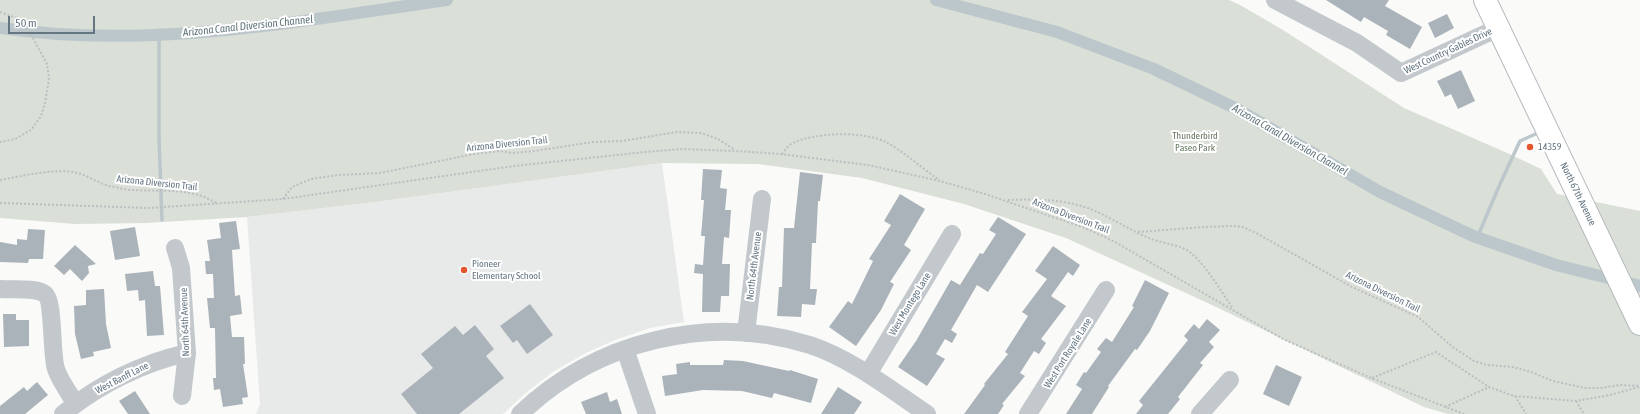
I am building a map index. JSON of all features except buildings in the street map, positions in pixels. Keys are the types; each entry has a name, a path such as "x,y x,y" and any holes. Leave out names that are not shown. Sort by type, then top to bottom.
{"main road":[{"name":"North 67th Avenue","path":"1485,0 1640,324"}],"street":[{"name":"West Country Gables Drive","path":"1283,2 1357,42 1401,73 1498,28"},
{"name":"North 64th Avenue","path":"746,333 762,198"},
{"name":"West Montego Lane","path":"868,374 952,234"},
{"name":"North 64th Avenue","path":"175,248 181,268 187,353 182,396"},
{"path":"0,288 37,290 46,295 50,305 56,369 69,409"},
{"name":"West Port Royale Lane","path":"1028,414 1106,290"},
{"path":"520,414 549,388 573,372 604,356 624,349 684,335 726,332 746,333 810,346 836,357 868,374 927,414"},
{"path":"624,349 647,414"},
{"name":"West Banff Lane","path":"69,409 99,389 136,370 164,358 187,353"},
{"path":"1200,414 1230,380"}],"path":[{"path":"0,12 17,18 26,25 47,64 50,79 41,116 31,130 15,138 0,142"},
{"name":"Arizona Diversion Trail","path":"283,199 292,187 311,179 338,174 380,174 474,154 499,151 513,153 534,151 593,142 622,141 677,132 701,133 718,138 736,151"},
{"name":"Arizona Diversion Trail","path":"782,154 791,144 810,138 828,134 860,136 885,142 940,181"},
{"name":"Arizona Diversion Trail","path":"0,203 149,208 283,199 514,166 645,152 682,150 782,154 868,165 940,181 1005,200 1085,228 1115,242 1284,339 1371,378 1464,414"},
{"name":"Arizona Diversion Trail","path":"0,180 51,172 73,172 94,178 106,185 132,190 179,191 205,196 217,204"},
{"name":"Arizona Diversion Trail","path":"1005,200 1041,199 1094,210 1149,238 1191,253 1202,265 1233,309"},
{"name":"Arizona Diversion Trail","path":"1138,232 1204,227 1243,227 1352,287 1418,317 1454,348 1474,361 1495,366 1513,367 1531,372 1553,381 1585,388 1601,388 1620,385 1640,386"},
{"name":"Arizona Diversion Trail","path":"1371,378 1436,352 1489,387 1514,396 1576,401 1610,395 1640,386"},
{"path":"1444,407 1489,387"},
{"path":"1514,396 1526,414"},
{"path":"1576,401 1584,414"}],"shaded area":[{"name":"Pioneer Elementary School","path":"662,163 684,322 650,328 615,340 586,353 553,372 528,391 503,414 256,414 260,404 247,217 375,202"}],"green space":[{"name":"Thunderbird Paseo Park","path":"0,0 1229,0 1283,30 1404,108 1541,169 1557,194 1640,211 1640,414 1448,414 1424,407 1212,305 1066,238 964,204 862,178 758,164 662,163 375,202 247,217 146,223 75,224 0,218"}],"waterway":[{"name":"Arizona Canal Diversion Channel","path":"0,28 56,34 112,36 168,34 280,24 447,0"},
{"name":"Arizona Canal Diversion Channel","path":"936,0 1057,32 1154,69 1237,109 1380,192 1473,236 1556,265 1640,286"},
{"path":"159,36 159,138 162,220"},
{"path":"1477,238 1520,141 1540,132"}],"place":[{"name":"14359","path":"1530,147"},
{"name":"Pioneer Elementary School","path":"464,270"}]}
